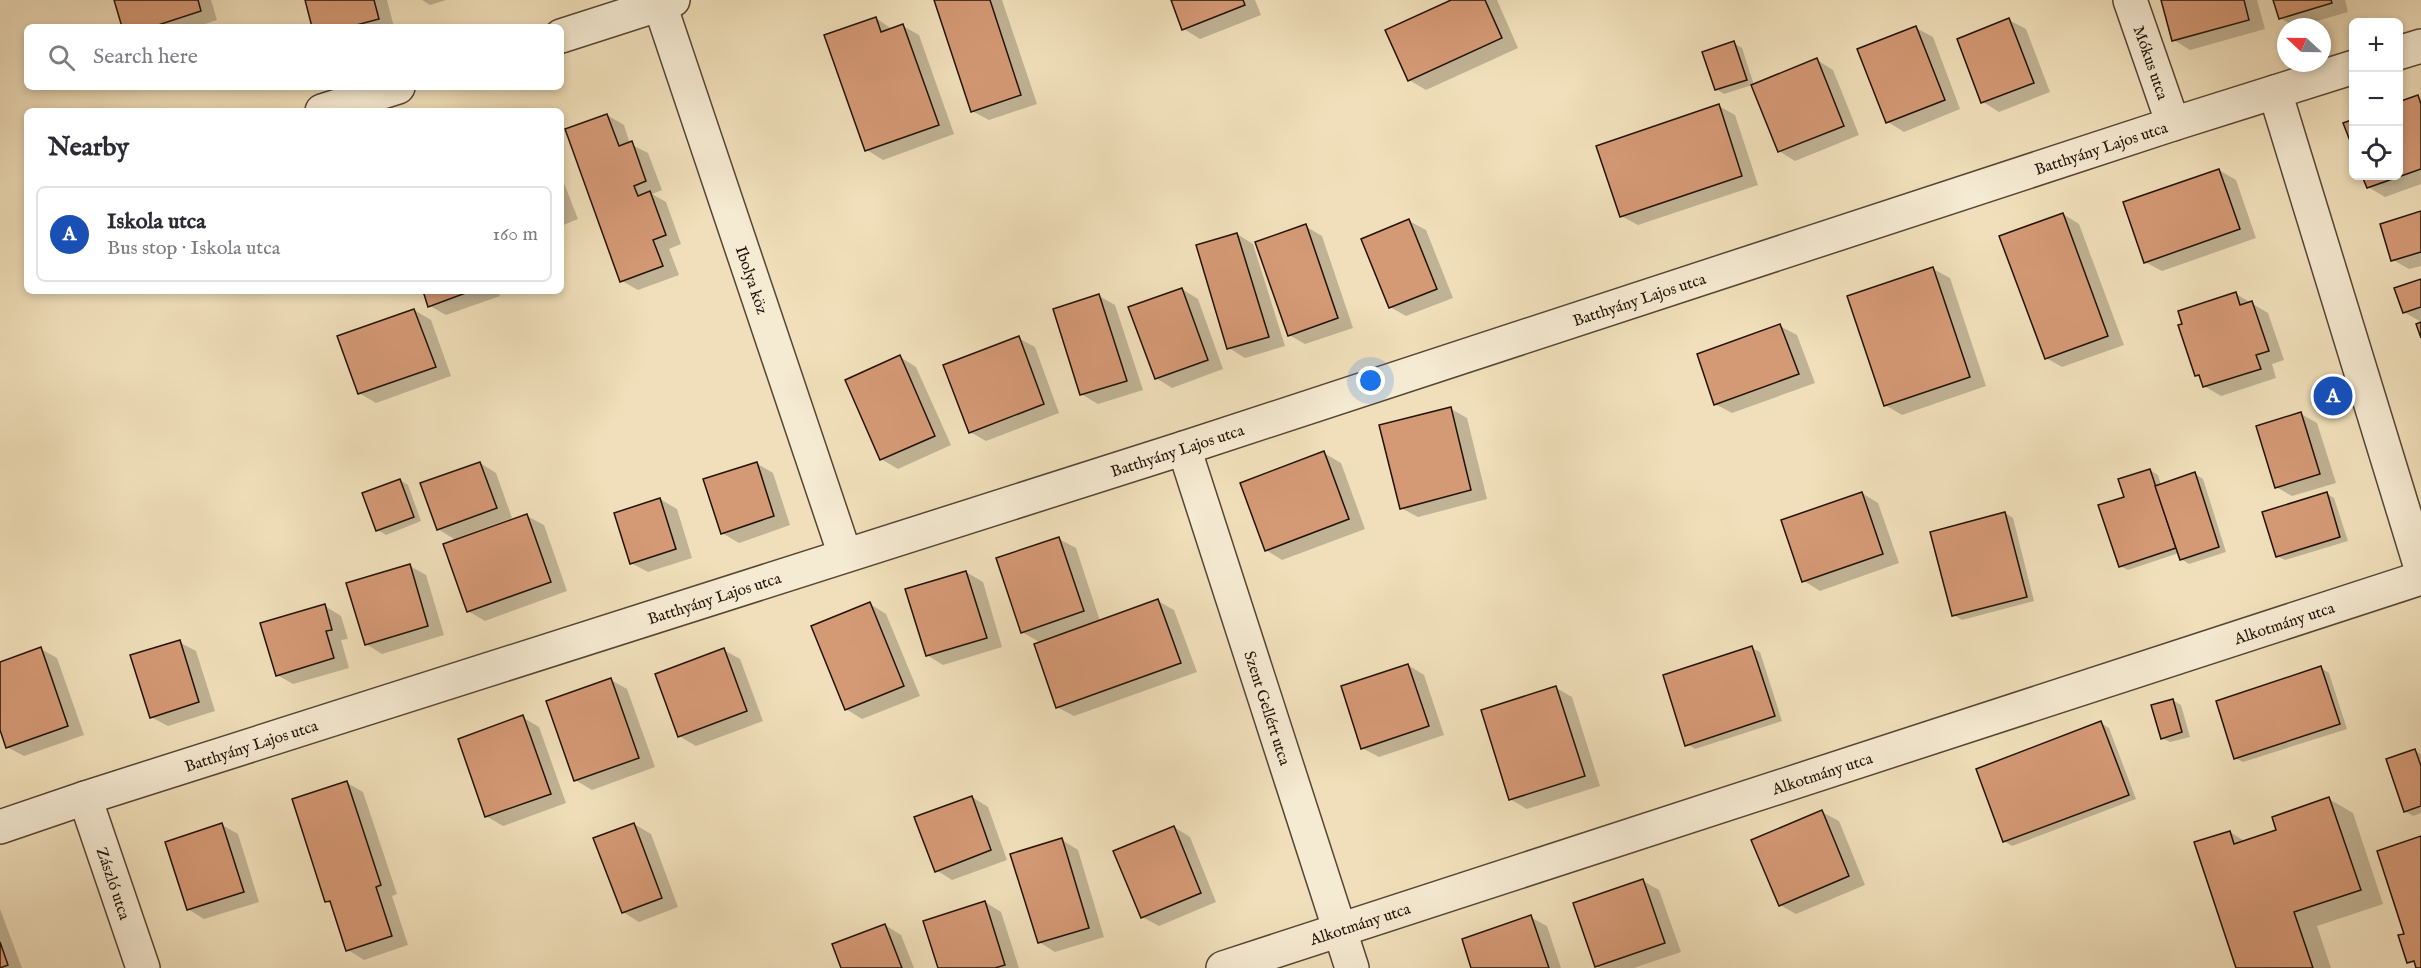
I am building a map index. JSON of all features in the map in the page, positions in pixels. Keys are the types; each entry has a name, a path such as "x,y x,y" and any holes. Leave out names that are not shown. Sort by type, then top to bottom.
{"street":[{"name":"Mókus utca","path":"2130,0 2173,124"},
{"path":"564,35 666,2"},
{"name":"Ibolya köz","path":"666,2 845,555"},
{"path":"2403,51 2421,46"},
{"name":"Batthyány Lajos utca","path":"0,827 84,798 1184,448 2173,124 2349,69"},
{"path":"332,108 388,90"},
{"path":"2275,92 2421,568"},
{"name":"Szent Gellért utca","path":"1184,448 1352,968"},
{"name":"Alkotmány utca","path":"1223,968 2421,578"},
{"name":"Zászló utca","path":"84,798 143,968"}],"building":[{"path":"114,0 198,0 201,11 161,24 121,24"},
{"path":"305,0 374,0 379,19 360,24 311,24"},
{"path":"934,0 990,0 1021,95 971,112"},
{"path":"1171,0 1243,0 1245,5 1182,30"},
{"path":"1451,0 1485,0 1502,38 1408,81 1385,30"},
{"path":"2161,0 2244,0 2249,20 2172,41"},
{"path":"2273,0 2331,0 2332,3 2282,18 2279,18"},
{"path":"876,17 881,32 903,24 939,125 865,151 824,35"},
{"path":"2009,18 2034,83 1981,103 1957,39"},
{"path":"1916,26 1945,100 1886,123 1857,49"},
{"path":"1734,41 1747,80 1715,90 1702,52"},
{"path":"1817,58 1844,126 1778,152 1751,85"},
{"path":"2418,95 2421,104 2421,169 2403,175 2403,126 2403,100"},
{"path":"1719,104 1742,176 1620,217 1596,146"},
{"path":"607,114 619,146 632,141 646,181 634,186 638,196 650,191 666,235 653,240 663,266 620,282 565,129"},
{"path":"2349,121 2349,138 2343,123"},
{"path":"2219,169 2240,229 2144,263 2123,202"},
{"path":"2364,180 2390,180 2367,188"},
{"path":"2421,211 2421,252 2391,261 2380,224"},
{"path":"2063,213 2108,336 2045,359 1999,236"},
{"path":"1409,219 1437,289 1389,308 1361,239"},
{"path":"1306,224 1338,318 1288,336 1255,242"},
{"path":"1237,233 1269,337 1227,349 1196,245"},
{"path":"1933,267 1970,377 1884,406 1847,296"},
{"path":"2421,279 2421,307 2403,313 2394,288"},
{"path":"1182,288 1208,360 1155,379 1128,307"},
{"path":"2236,292 2240,305 2252,301 2269,351 2256,355 2261,369 2203,387 2199,375 2195,376 2178,325 2182,324 2178,311"},
{"path":"424,294 463,294 428,307"},
{"path":"1099,294 1127,381 1080,395 1053,309"},
{"path":"414,309 436,367 358,394 337,336"},
{"path":"2421,322 2421,338 2416,324"},
{"path":"1780,324 1799,374 1714,405 1697,354"},
{"path":"1019,336 1044,404 969,433 943,365"},
{"path":"900,355 935,436 880,460 845,380"},
{"path":"1451,407 1471,490 1400,509 1379,425"},
{"path":"2301,412 2320,474 2275,488 2256,426"},
{"path":"1324,451 1349,519 1265,551 1240,483"},
{"path":"480,462 497,508 437,530 420,483"},
{"path":"757,462 774,516 721,534 703,479"},
{"path":"2150,469 2176,548 2119,567 2098,505 2124,497 2118,479"},
{"path":"2195,472 2219,547 2180,560 2155,486"},
{"path":"400,479 414,517 376,531 362,493"},
{"path":"1862,492 1883,554 1802,582 1781,520"},
{"path":"2327,492 2340,537 2276,557 2262,512"},
{"path":"660,498 676,549 630,564 614,513"},
{"path":"2005,512 2027,597 1952,616 1930,532"},
{"path":"527,514 551,582 467,612 443,544"},
{"path":"1059,537 1084,611 1021,633 996,558"},
{"path":"410,564 428,626 365,645 346,583"},
{"path":"966,571 987,638 926,656 905,589"},
{"path":"1158,599 1181,663 1056,708 1034,644"},
{"path":"870,602 904,686 845,710 811,626"},
{"path":"325,604 332,630 326,631 334,658 276,676 260,623"},
{"path":"180,640 199,702 150,718 130,655"},
{"path":"1752,646 1775,716 1685,746 1663,675"},
{"path":"41,647 68,726 6,748 0,730 0,662"},
{"path":"724,648 747,711 678,737 655,674"},
{"path":"1408,664 1429,726 1361,749 1341,686"},
{"path":"2321,666 2340,724 2234,759 2216,701"},
{"path":"611,678 639,758 574,781 546,701"},
{"path":"1556,686 1585,776 1509,800 1481,710"},
{"path":"2173,699 2182,732 2161,739 2151,705"},
{"path":"523,715 551,794 485,817 458,739"},
{"path":"2101,721 2129,795 2003,842 1976,769"},
{"path":"2415,749 2421,766 2421,806 2404,812 2386,759"},
{"path":"347,781 381,885 376,887 392,936 346,951 330,901 325,902 292,799"},
{"path":"972,796 991,850 935,872 914,817"},
{"path":"2329,797 2361,890 2294,912 2313,968 2236,968 2194,842 2230,831 2234,844 2276,830 2272,817"},
{"path":"1822,810 1849,876 1779,906 1751,840"},
{"path":"222,823 244,892 187,910 165,842"},
{"path":"634,823 662,898 622,913 593,838"},
{"path":"1174,826 1201,893 1141,918 1113,851"},
{"path":"2421,836 2421,968 2416,968 2414,961 2407,963 2398,935 2404,934 2377,851"},
{"path":"1062,838 1089,928 1038,943 1010,854"},
{"path":"1643,879 1665,943 1595,967 1573,903"},
{"path":"985,901 1005,965 995,968 938,968 923,921"},
{"path":"1531,915 1549,968 1471,968 1462,939"},
{"path":"885,924 902,968 841,968 832,944"},
{"path":"0,942 8,965 0,968"}],"place":[{"name":"Iskola utca","path":"2333,396"}]}
